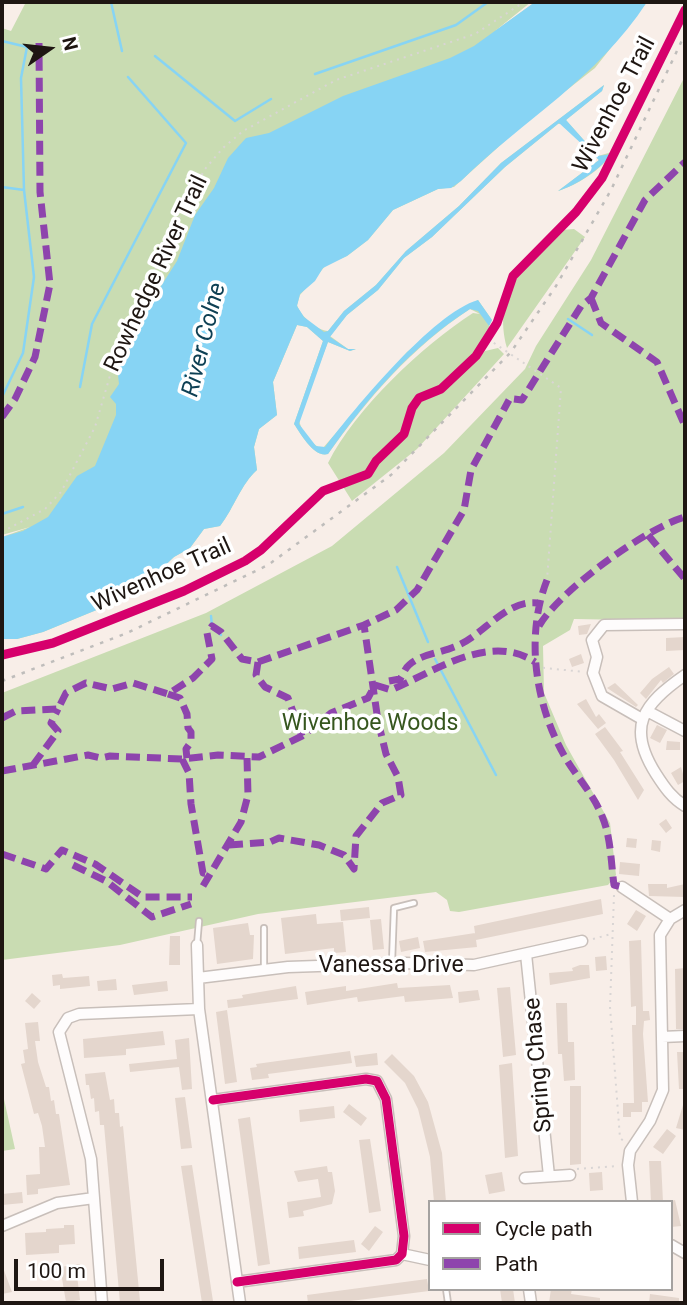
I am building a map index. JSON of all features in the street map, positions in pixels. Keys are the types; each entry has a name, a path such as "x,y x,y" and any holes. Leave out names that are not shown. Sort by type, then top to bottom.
{"street":[{"path":"685,624 604,625 592,640 597,657 593,673 607,702 685,731"},
{"path":"685,675 645,715 640,745 645,758 673,799 685,806"},
{"path":"618,888 670,919"},
{"path":"632,1200 629,1170 633,1144 650,1121 661,1098 659,943 670,919 685,910"},
{"name":"Vanessa Drive","path":"198,978 264,969 392,963 474,965 582,941"},
{"path":"197,945 200,1009 240,1303"},
{"name":"Spring Chase","path":"526,954 549,1176"},
{"path":"102,1303 94,1198 85,1134 59,1042 62,1024 79,1014 200,1009"},
{"path":"662,1037 685,1036"},
{"path":"214,1100 366,1079 377,1081 386,1099 404,1236 402,1254"},
{"path":"526,1178 570,1175"},
{"path":"2,1226 57,1203 94,1198"},
{"path":"237,1282 387,1262 402,1254 428,1260"}],"lane":[{"path":"392,963 394,908 414,903"},
{"path":"197,945 199,921"},
{"path":"264,928 264,969"}],"path":[{"path":"487,339 561,387 547,580"},
{"path":"509,400 514,399"},
{"path":"536,667 593,673"},
{"path":"610,857 611,865"},
{"path":"618,888 612,934 610,1007 621,1138 633,1144"},
{"path":"582,941 612,934"},
{"path":"570,1175 579,1167 629,1170"}],"green space":[{"path":"26,2 531,2 495,31 535,2 456,107 103,521 2,537 30,527 2,535 2,28 11,31"},
{"path":"647,2 595,68 526,122 454,187 438,189 393,210 368,240 347,256 327,264 300,295 297,305 305,318 328,331 344,311 376,285 406,251 459,206 501,163 604,85 602,91 566,120 598,156 612,152 603,165 580,181 558,191 599,160 562,124 558,124 505,167 432,237 404,258 378,290 347,315 330,336 348,349 356,349 350,351 328,342 299,418 307,436 322,449 407,352 450,316 478,300 492,320 489,326 492,330 466,365 472,364 485,351 498,348 504,354 417,449 352,501 328,463 355,421 392,380 453,327 473,313 480,314 470,309 410,357 375,393 328,454 313,449 294,424 323,341 307,327 297,325 273,382 277,415 259,429 254,447 257,470 246,482 220,526 204,529 190,548 174,557 141,588 116,602 43,632 17,639 2,639 2,606 247,319"},
{"name":"Wivenhoe Woods","path":"685,76 685,621 574,619 570,630 543,646 544,693 566,745 610,823 616,875 608,885 459,912 450,911 447,900 436,892 258,914 120,945 2,960 2,693 206,613 332,546 444,453 525,369 536,346 591,260"},
{"path":"574,229 585,237 507,348 504,311 515,282 524,268 561,230"},
{"path":"2,1090 15,1149 2,1151"}],"water":[{"name":"River Colne","path":"535,2 647,2 605,54 559,97 451,188 438,189 393,210 368,240 347,256 323,268 315,281 300,294 297,306 304,317 324,332 328,331 344,311 376,285 406,251 459,206 501,163 604,85 602,91 566,120 598,156 612,154 587,176 558,191 599,160 559,123 505,167 432,237 404,258 378,290 347,315 330,337 348,349 356,349 350,351 328,342 299,424 316,446 325,447 396,364 439,323 460,308 478,300 492,320 489,326 478,311 470,309 449,324 392,374 328,454 323,454 308,444 294,424 323,341 307,327 297,325 273,382 277,415 259,429 254,447 257,470 246,482 220,526 204,529 190,548 174,557 141,588 116,602 43,632 17,639 2,639 2,537 23,531 48,517 77,476 95,466 116,415 116,404 110,397 119,384 117,366 136,335 142,316 177,261 195,215 214,188 228,158 246,138 269,133 343,96 450,58 474,46"}],"building":[{"path":"591,624 587,634 579,635 578,626"},
{"path":"685,637 685,650 666,651 666,638"},
{"path":"581,654 584,663 572,667 569,659"},
{"path":"669,667 674,674 663,683 661,680 646,699 640,693 652,679"},
{"path":"615,683 638,705 636,707 607,688"},
{"path":"586,699 596,717 599,714 606,723 598,729 577,704"},
{"path":"657,725 667,730 660,743 650,738"},
{"path":"605,727 623,751 620,752 644,790 638,800 595,734"},
{"path":"667,741 680,742 680,750 666,750"},
{"path":"681,767 685,781 678,785 671,773"},
{"path":"666,819 672,828 666,833 659,824"},
{"path":"627,838 637,839 636,848 626,847"},
{"path":"652,840 661,841 660,852 651,850"},
{"path":"620,862 640,864 639,876 619,874"},
{"path":"648,884 667,884 667,888 685,884 685,897 649,896"},
{"path":"601,899 603,914 476,940 474,926"},
{"path":"369,907 370,918 341,921 340,910"},
{"path":"636,910 646,916 637,931 627,924"},
{"path":"316,914 317,924 343,922 346,952 334,953 334,948 285,954 281,918"},
{"path":"381,919 384,949 373,950 370,920"},
{"path":"248,923 250,935 254,935 253,959 217,964 213,928"},
{"path":"475,933 477,947 425,952 423,941"},
{"path":"170,936 180,936 180,965 169,965"},
{"path":"418,937 420,948 401,952 399,941"},
{"path":"641,940 643,1011 649,1011 650,1020 644,1021 643,1034 648,1102 642,1102 642,1112 631,1112 631,1117 623,1117 623,1103 634,1103 632,1025 636,1025 636,1006 631,1007 629,941"},
{"path":"606,956 607,970 596,971 595,957"},
{"path":"589,965 590,978 550,985 549,973 573,971 572,968"},
{"path":"685,968 685,1029 676,1029 675,969"},
{"path":"62,974 63,978 89,976 90,986 60,989 60,985 53,986 52,975"},
{"path":"116,979 117,990 98,991 97,981"},
{"path":"167,981 168,991 134,995 132,985"},
{"path":"397,983 398,988 450,985 453,998 405,1002 404,996 358,1002 357,997 307,1005 305,992 346,986 346,991"},
{"path":"296,986 298,999 228,1008 227,1000 243,998 242,995"},
{"path":"510,987 516,1055 503,1057 497,988"},
{"path":"478,990 480,1000 459,1003 458,992"},
{"path":"32,993 41,1001 34,1009 25,1001"},
{"path":"556,1003 567,1003 568,1042 574,1042 575,1080 564,1081 562,1054 558,1054"},
{"path":"227,1010 237,1082 225,1084 216,1012"},
{"path":"38,1022 40,1041 35,1041 38,1062 46,1087 49,1087 51,1101 54,1100 56,1114 59,1114 70,1185 38,1189 38,1194 27,1195 26,1175 40,1174 39,1147 45,1147 42,1126 38,1113 34,1114 21,1064 25,1063 23,1050 28,1049 25,1023"},
{"path":"163,1031 165,1045 126,1049 126,1055 84,1058 83,1039"},
{"path":"189,1038 192,1089 182,1090 179,1067 130,1072 129,1064 177,1059 175,1040"},
{"path":"350,1051 352,1063 268,1074 269,1078 252,1080 250,1068 257,1067 256,1064"},
{"path":"677,1052 685,1052 685,1089 679,1089"},
{"path":"377,1053 378,1065 356,1067 354,1056"},
{"path":"392,1054 414,1076 428,1102 442,1153 446,1200 434,1200 430,1157 418,1109 405,1083 384,1062"},
{"path":"512,1063 518,1156 505,1158 499,1065"},
{"path":"105,1072 110,1100 114,1099 115,1113 119,1113 120,1127 123,1126 140,1301 120,1303 104,1125 100,1125 99,1111 95,1112 94,1098 91,1099 89,1085 86,1085 85,1074"},
{"path":"570,1086 581,1086 581,1164 570,1165"},
{"path":"185,1097 192,1148 181,1149 175,1098"},
{"path":"349,1104 367,1118 361,1126 343,1112"},
{"path":"685,1105 685,1130 676,1128"},
{"path":"334,1106 335,1118 300,1122 299,1110"},
{"path":"250,1117 270,1264 258,1266 238,1119"},
{"path":"667,1129 676,1136 663,1154 653,1147"},
{"path":"370,1139 381,1211 369,1213 359,1140"},
{"path":"649,1161 661,1161 663,1200 651,1200"},
{"path":"192,1165 213,1301 202,1303 181,1166"},
{"path":"327,1166 328,1172 332,1172 335,1191 332,1204 303,1211 304,1216 289,1218 287,1202 321,1197 318,1179 298,1182 294,1171"},
{"path":"502,1172 505,1191 489,1194 485,1175"},
{"path":"602,1172 603,1190 590,1191 589,1173"},
{"path":"22,1192 23,1203 2,1205 2,1194"},
{"path":"675,1200 681,1226 673,1227"},
{"path":"64,1225 74,1225 75,1244 59,1245 59,1253 26,1255 25,1233 46,1232 46,1229 64,1228"},
{"path":"375,1226 383,1232 369,1251 361,1244"},
{"path":"354,1240 356,1252 299,1259 298,1247"},
{"path":"80,1264 82,1274 77,1275 80,1300 66,1302 60,1267"},
{"path":"2,1265 12,1292 2,1294"},
{"path":"427,1279 429,1291 335,1303 308,1303 307,1295"},
{"path":"500,1291 513,1291 515,1303 502,1303"},
{"path":"551,1291 572,1291 571,1294 600,1298 600,1303 549,1303"},
{"path":"650,1294 679,1298 679,1303 649,1303"}],"waterway":[{"path":"111,2 122,51"},
{"path":"315,74 456,25 488,2"},
{"path":"2,41 27,47 21,78 24,190 34,277 23,353 2,397"},
{"path":"155,56 235,121 271,99"},
{"path":"80,387 92,324 186,143 128,77"},
{"path":"2,187 24,190"},
{"path":"568,319 592,335"},
{"path":"2,514 23,507"},
{"path":"397,567 428,642"},
{"path":"211,616 212,626 221,635"},
{"path":"435,659 496,775"}],"railway":[{"path":"2,681 127,633 268,565 391,475 511,352 556,286 611,190 685,34"}],"marked path":[{"path":"2,417 15,399 35,357 50,284 40,192 39,43"},
{"path":"514,399 522,400 581,306 591,298 645,200 685,162"},
{"path":"591,298 601,323 657,362 685,426"},
{"path":"2,718 16,711 58,709 66,693 86,683 112,689 133,683 168,694 193,678 212,659 207,633 212,626 221,632 242,659 258,662 364,625 396,610 417,590 464,510 471,470 509,400"},
{"path":"539,626 565,596 605,562 668,523 685,517"},
{"path":"648,535 685,579"},
{"path":"547,580 536,624 536,670 540,693 546,715 565,757 602,816 609,841 614,885 622,887"},
{"path":"389,681 400,679 408,666 419,658 465,642 505,612 526,603 538,603"},
{"path":"229,845 270,842 279,838 319,845 344,855 354,869 356,836 382,803 401,795 398,777 386,754 378,721 364,625"},
{"path":"2,771 88,755 101,758 110,756 182,759 218,755 259,757 302,736 331,713 368,698 375,685 391,690 444,665 481,653 500,651 518,654 535,662"},
{"path":"258,662 256,675 265,687 288,698 302,736"},
{"path":"168,694 180,698 187,714 191,732 191,742 186,749 187,759"},
{"path":"33,765 58,731 51,723 58,709"},
{"path":"203,886 241,822 248,795 247,758"},
{"path":"182,759 189,773 191,804 203,873 209,874"},
{"path":"2,854 46,869 62,850 95,864 143,897 192,897"},
{"path":"73,865 106,881 152,917 191,904"}],"cycle path":[{"name":"Wivenhoe Trail","path":"2,655 53,643 184,591 245,561 261,550 323,491 368,474 376,461 404,434 412,408 419,398 441,389 476,356 497,323 513,276 576,212 602,178 685,10"},
{"path":"213,1100 366,1079 377,1081 386,1099 404,1236 402,1254 396,1260 237,1282"}]}
